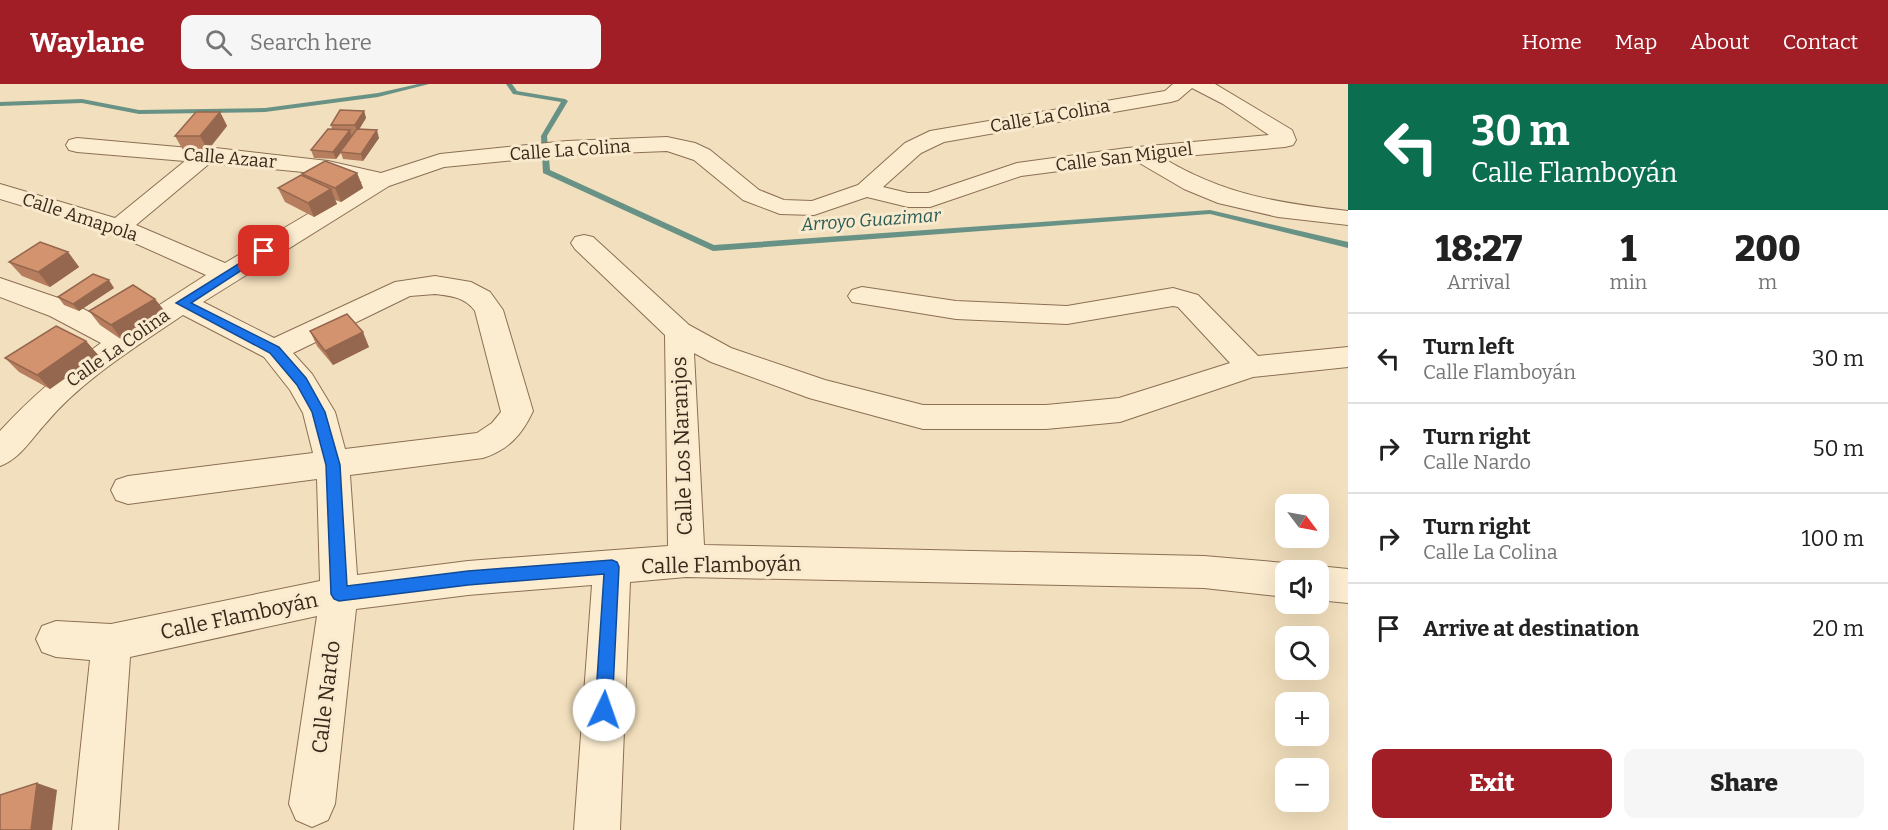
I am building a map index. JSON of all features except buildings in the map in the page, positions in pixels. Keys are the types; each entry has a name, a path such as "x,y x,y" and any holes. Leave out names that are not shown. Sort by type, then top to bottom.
{"street":[{"name":"Calle La Colina","path":"0,453 40,408 67,383 123,342 226,274 381,181 440,161 567,148 667,144 702,154 751,195 780,207 814,208 866,190 913,148 938,136 1170,96 1185,84"},
{"name":"Calle San Miguel","path":"866,190 908,200 930,200 1017,170 1141,154 1285,140 1284,135 1260,119 1200,84"},
{"name":"Calle Azaar","path":"77,145 138,152 207,154 347,170 381,181"},
{"path":"119,227 207,154"},
{"path":"1141,154 1170,173 1210,192 1261,207 1348,218"},
{"name":"Calle Amapola","path":"0,191 119,227 226,274"},
{"path":"584,243 678,332 721,355 820,390 922,417 1047,417 1120,410 1251,367 1348,357"},
{"path":"128,489 483,445 501,435 512,423 516,411 489,310 480,298 461,288 435,285 405,288 274,350"},
{"path":"0,287 60,309 123,342"},
{"path":"862,296 956,310 1067,315 1173,297 1181,298 1188,301 1251,367"},
{"name":"Calle Nardo","path":"182,303 274,350 301,382 318,412 333,465 339,594 312,804"},
{"name":"Calle Los Naranjos","path":"678,332 686,561"},
{"name":"Calle Flamboyán","path":"56,639 111,643 339,594 468,578 686,561 1204,572 1275,579"},
{"path":"597,830 612,567"},
{"path":"1329,585 1348,586"},
{"path":"95,830 111,643"}],"waterway":[{"name":"Arroyo Guazimar","path":"0,104 82,101 139,112 265,110 378,95 426,84"},
{"name":"Arroyo Guazimar","path":"509,84 515,93 565,101 544,136 546,171 713,248 1210,212 1348,245"}],"route":[{"path":"264,251 182,303 274,350 301,382 318,412 333,465 339,594 468,578 612,567 604,710"}]}
